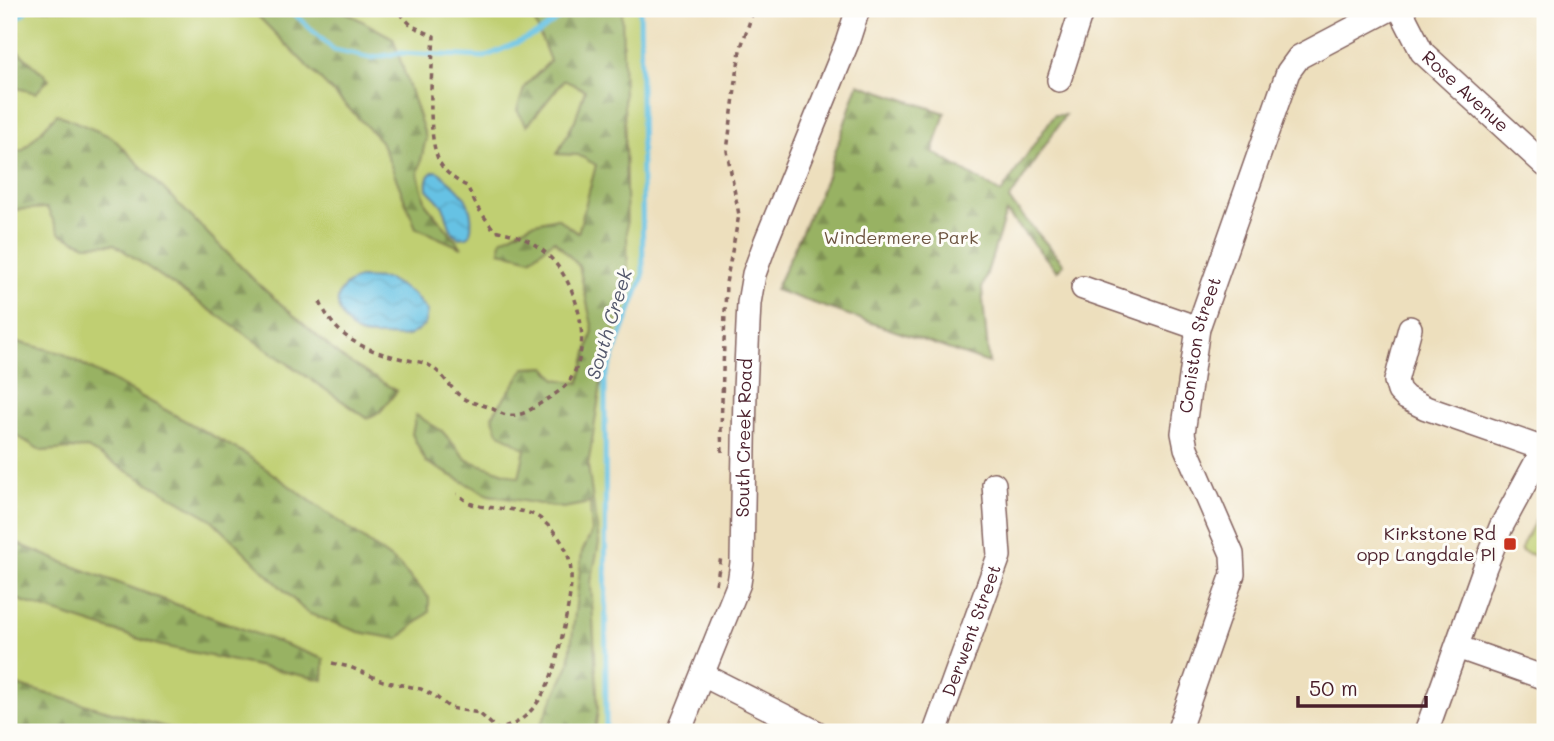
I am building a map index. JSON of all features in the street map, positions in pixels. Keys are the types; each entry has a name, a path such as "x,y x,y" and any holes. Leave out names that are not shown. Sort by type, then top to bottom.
{"street":[{"name":"South Creek Road","path":"679,732 739,583 742,563 749,303 754,274 847,43 858,9"},
{"path":"1059,80 1082,9"},
{"name":"Coniston Street","path":"1178,732 1233,574 1232,554 1186,448 1183,433 1198,328 1288,72 1299,57 1390,9"},
{"name":"Rose Avenue","path":"1400,9 1422,52 1545,164"},
{"path":"1083,288 1198,328"},
{"path":"1410,328 1396,380 1399,391 1406,398 1426,408 1544,448 1501,527 1426,732"},
{"name":"Derwent Street","path":"935,732 999,556 994,484"},
{"path":"1457,647 1545,678"},
{"path":"703,675 816,732"}],"path":[{"path":"320,302 335,327 349,338 368,349 426,364 436,370 468,402 505,415 517,416 526,413 543,402 566,384 577,363 582,334 576,302 554,263 545,252 520,236 494,230 477,207 467,186 458,182 439,161 434,143 431,73 435,36 412,26 396,9"},
{"path":"723,454 721,430 726,282 739,215 727,151 740,50 754,9"},
{"path":"332,663 350,667 383,681 421,689 450,708 479,713 498,730 522,720 532,709 549,681 561,648 569,604 569,559 562,542 539,517 475,505 457,494"},
{"path":"716,585 722,549"}],"green space":[{"path":"9,9 640,9 643,276 605,379 606,732 9,732"},
{"path":"251,9 340,9 393,38 426,138 418,174 426,204 462,248 416,228 381,141"},
{"path":"530,9 622,9 628,280 604,366 588,466 599,543 591,582 598,710 595,732 536,732 569,665 582,552 592,532 590,503 563,508 488,495 426,462 412,434 416,415 442,431 467,460 519,478 525,449 498,432 492,416 525,368 546,367 556,379 579,383 593,330 579,266 554,240 531,259 500,251 501,240 531,224 557,218 578,233 596,165 578,155 557,154 575,120 585,90 564,80 527,126 517,110 525,86 550,61"},
{"path":"9,43 49,79 36,93 9,86"},
{"name":"Windermere Park","path":"858,84 945,113 933,152 1001,193 1054,115 1065,115 1009,200 1064,264 1057,271 1006,212 982,289 989,363 775,290 826,179"},
{"path":"57,114 112,137 256,282 342,358 397,391 380,412 367,418 114,244 86,245 60,234 47,208 9,210 9,152 23,150"},
{"path":"9,340 62,353 244,453 398,564 429,598 429,612 398,639 359,632 307,613 211,519 87,448 42,451 9,431"},
{"path":"1541,511 1545,513 1545,559 1521,551"},
{"path":"9,540 324,659 323,680 158,645 9,597"},
{"path":"9,683 183,732 18,732 9,729"}],"water":[{"path":"436,171 461,192 468,204 471,227 467,237 459,238 455,234 440,202 427,189 428,178"},
{"path":"359,278 388,279 413,294 427,311 425,324 414,333 402,337 367,336 355,332 341,314 338,301 346,285"}],"waterway":[{"path":"9,25 27,9"},
{"path":"289,9 334,50 371,58 400,53 485,57 539,33 570,9"},
{"name":"South Creek","path":"606,732 605,379 643,276 640,9"}],"place":[{"name":"Kirkstone Rd opp Langdale Pl","path":"1510,544"}]}
